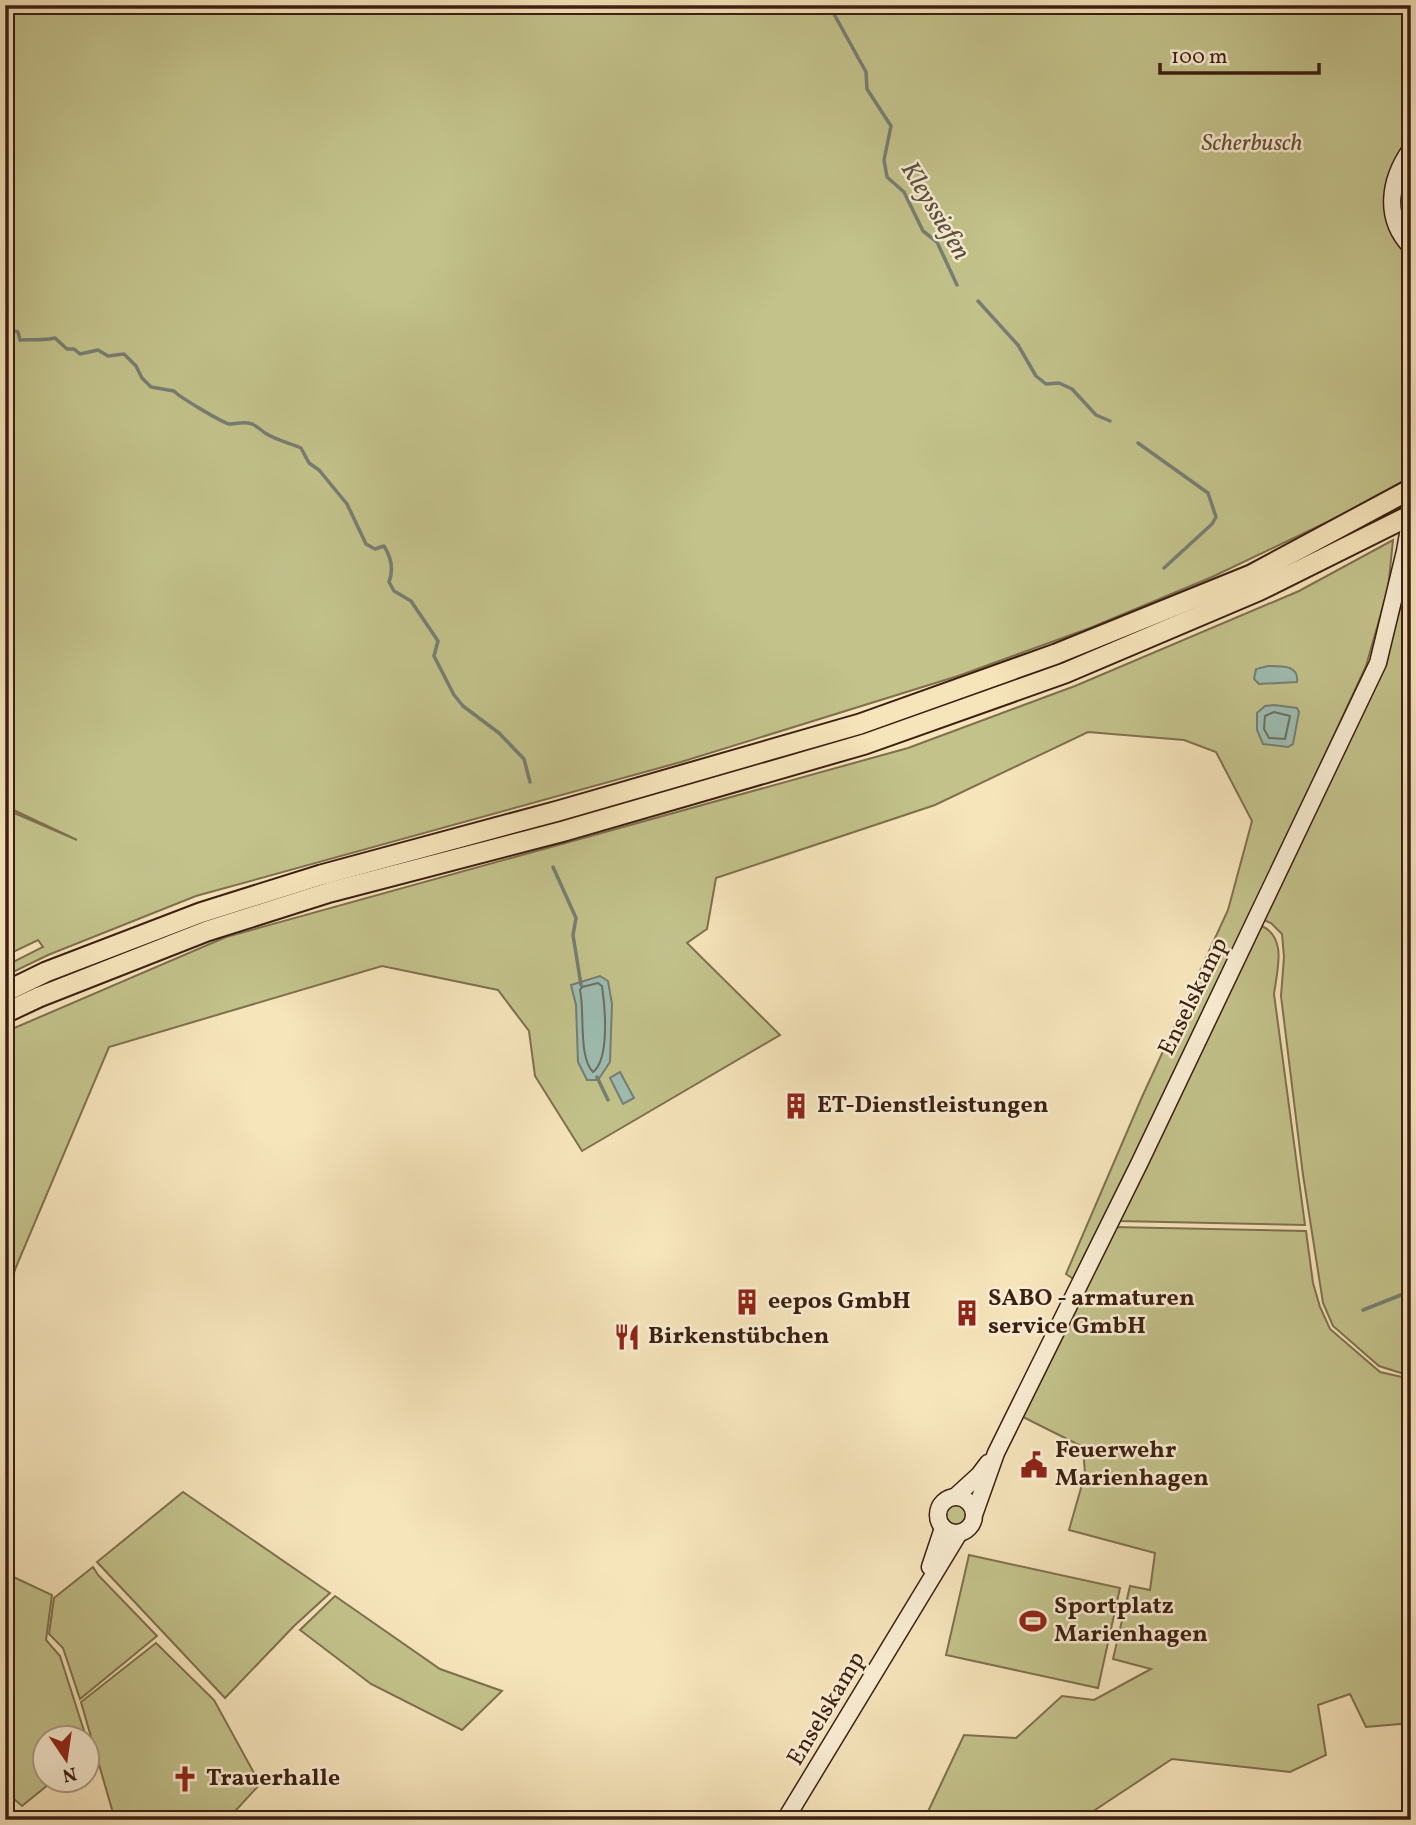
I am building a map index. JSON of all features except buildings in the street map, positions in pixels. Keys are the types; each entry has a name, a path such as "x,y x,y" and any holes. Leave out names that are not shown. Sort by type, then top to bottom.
{"highway":[{"path":"5,992 46,972 200,912 321,875 558,811 860,724 1056,654 1251,575 1411,489"},
{"path":"5,1013 39,997 208,931 330,892 564,831 865,744 1065,673 1258,591 1411,516"}],"main road":[{"path":"1411,149 1398,170 1391,195 1396,229 1411,247"},
{"name":"Enselskamp","path":"785,1820 959,1533 971,1527 996,1453 1145,1152 1378,663 1411,516"},
{"name":"Enselskamp","path":"906,1620 936,1552 943,1528 937,1517 938,1511 948,1498 956,1496 979,1475 996,1453"},
{"path":"956,1496 968,1501 975,1512"},
{"path":"943,1528 959,1533"}],"green space":[{"name":"Scherbusch","path":"5,5 1411,5 1411,482 1212,577 1090,628 958,676 681,762 196,896 48,955 5,976 5,966 43,947 38,940 5,956 5,809 77,840 5,806"},
{"path":"1393,540 1388,589 1366,666 1248,921 1075,1280 1066,1274 1142,1097 1228,910 1252,821 1216,752 1184,740 1088,732 935,805 716,878 707,929 687,943 780,1035 582,1151 535,1076 529,1031 498,990 382,966 109,1047 5,1299 5,1032 226,937 908,748 1075,686 1299,591"},
{"path":"1411,572 1411,1374 1379,1366 1333,1326 1323,1303 1303,1175 1281,996 1284,957 1282,934 1271,923 1261,919 1380,663"},
{"path":"1260,925 1269,930 1278,946 1274,994 1305,1225 1118,1221"},
{"path":"1112,1227 1306,1231 1313,1283 1330,1329 1380,1372 1411,1379 1411,1723 1366,1727 1350,1694 1318,1705 1326,1755 1290,1772 1172,1759 1084,1820 924,1820 964,1735 1016,1738 1062,1696 1094,1700 1151,1669 1113,1659 1130,1586 1150,1590 1155,1553 1069,1530 1085,1474 1083,1447 1021,1416"},
{"path":"183,1492 330,1593 294,1626 225,1698 97,1562"},
{"path":"952,1505 960,1505 966,1515 960,1525 952,1525 946,1519 946,1511"},
{"name":"Sportplatz Marienhagen","path":"969,1555 1120,1588 1098,1688 946,1655"},
{"path":"93,1567 157,1636 80,1699 63,1648 49,1634 54,1598"},
{"path":"5,1573 52,1595 46,1640 60,1656 82,1724 32,1724 32,1794 37,1794 22,1806 5,1791"},
{"path":"335,1596 440,1669 502,1691 462,1730 371,1684 300,1630"},
{"path":"156,1643 214,1700 260,1784 227,1820 115,1820 102,1775 102,1724 87,1724 81,1702"}],"water":[{"path":"1268,666 1292,669 1297,676 1297,682 1259,684 1254,679 1256,669"},
{"path":"1265,706 1297,708 1299,712 1293,744 1288,747 1263,744 1257,730 1257,713"},
{"path":"600,976 608,981 612,1004 610,1062 598,1080 587,1080 578,1062 576,1005 571,985"},
{"path":"620,1072 634,1098 623,1104 610,1078"}],"waterway":[{"name":"Kleyssiefen","path":"829,5 866,72 867,89 891,126 884,160 887,177 904,192 923,231 937,242 957,285"},
{"name":"Kleyssiefen","path":"978,301 1018,345 1036,376 1046,384 1059,383 1072,389 1096,415 1110,421"},
{"path":"11,330 18,332 20,340 55,338 67,349 74,349 80,354 98,350 108,356 124,354 151,387 174,391 226,423 252,424 274,438 301,448 309,463 319,470 347,504 366,544 375,549 384,546 391,563 389,582 394,591 411,601 438,641 434,656 454,695 463,706 499,733 524,759 530,782"},
{"name":"Kleyssiefen","path":"1138,443 1208,493 1216,517 1212,524 1164,568"},
{"path":"553,867 576,918 573,935 581,985"},
{"path":"597,1077 608,1100"},
{"path":"1363,1310 1411,1291"}],"place":[{"name":"ET-Dienstleistungen","path":"796,1106"},
{"name":"eepos GmbH","path":"747,1302"},
{"name":"SABO - armaturen service GmbH","path":"967,1313"},
{"name":"Birkenstübchen","path":"627,1337"},
{"name":"Feuerwehr Marienhagen","path":"1034,1465"},
{"name":"Sportplatz Marienhagen","path":"1033,1621"},
{"name":"Trauerhalle","path":"185,1779"}]}
